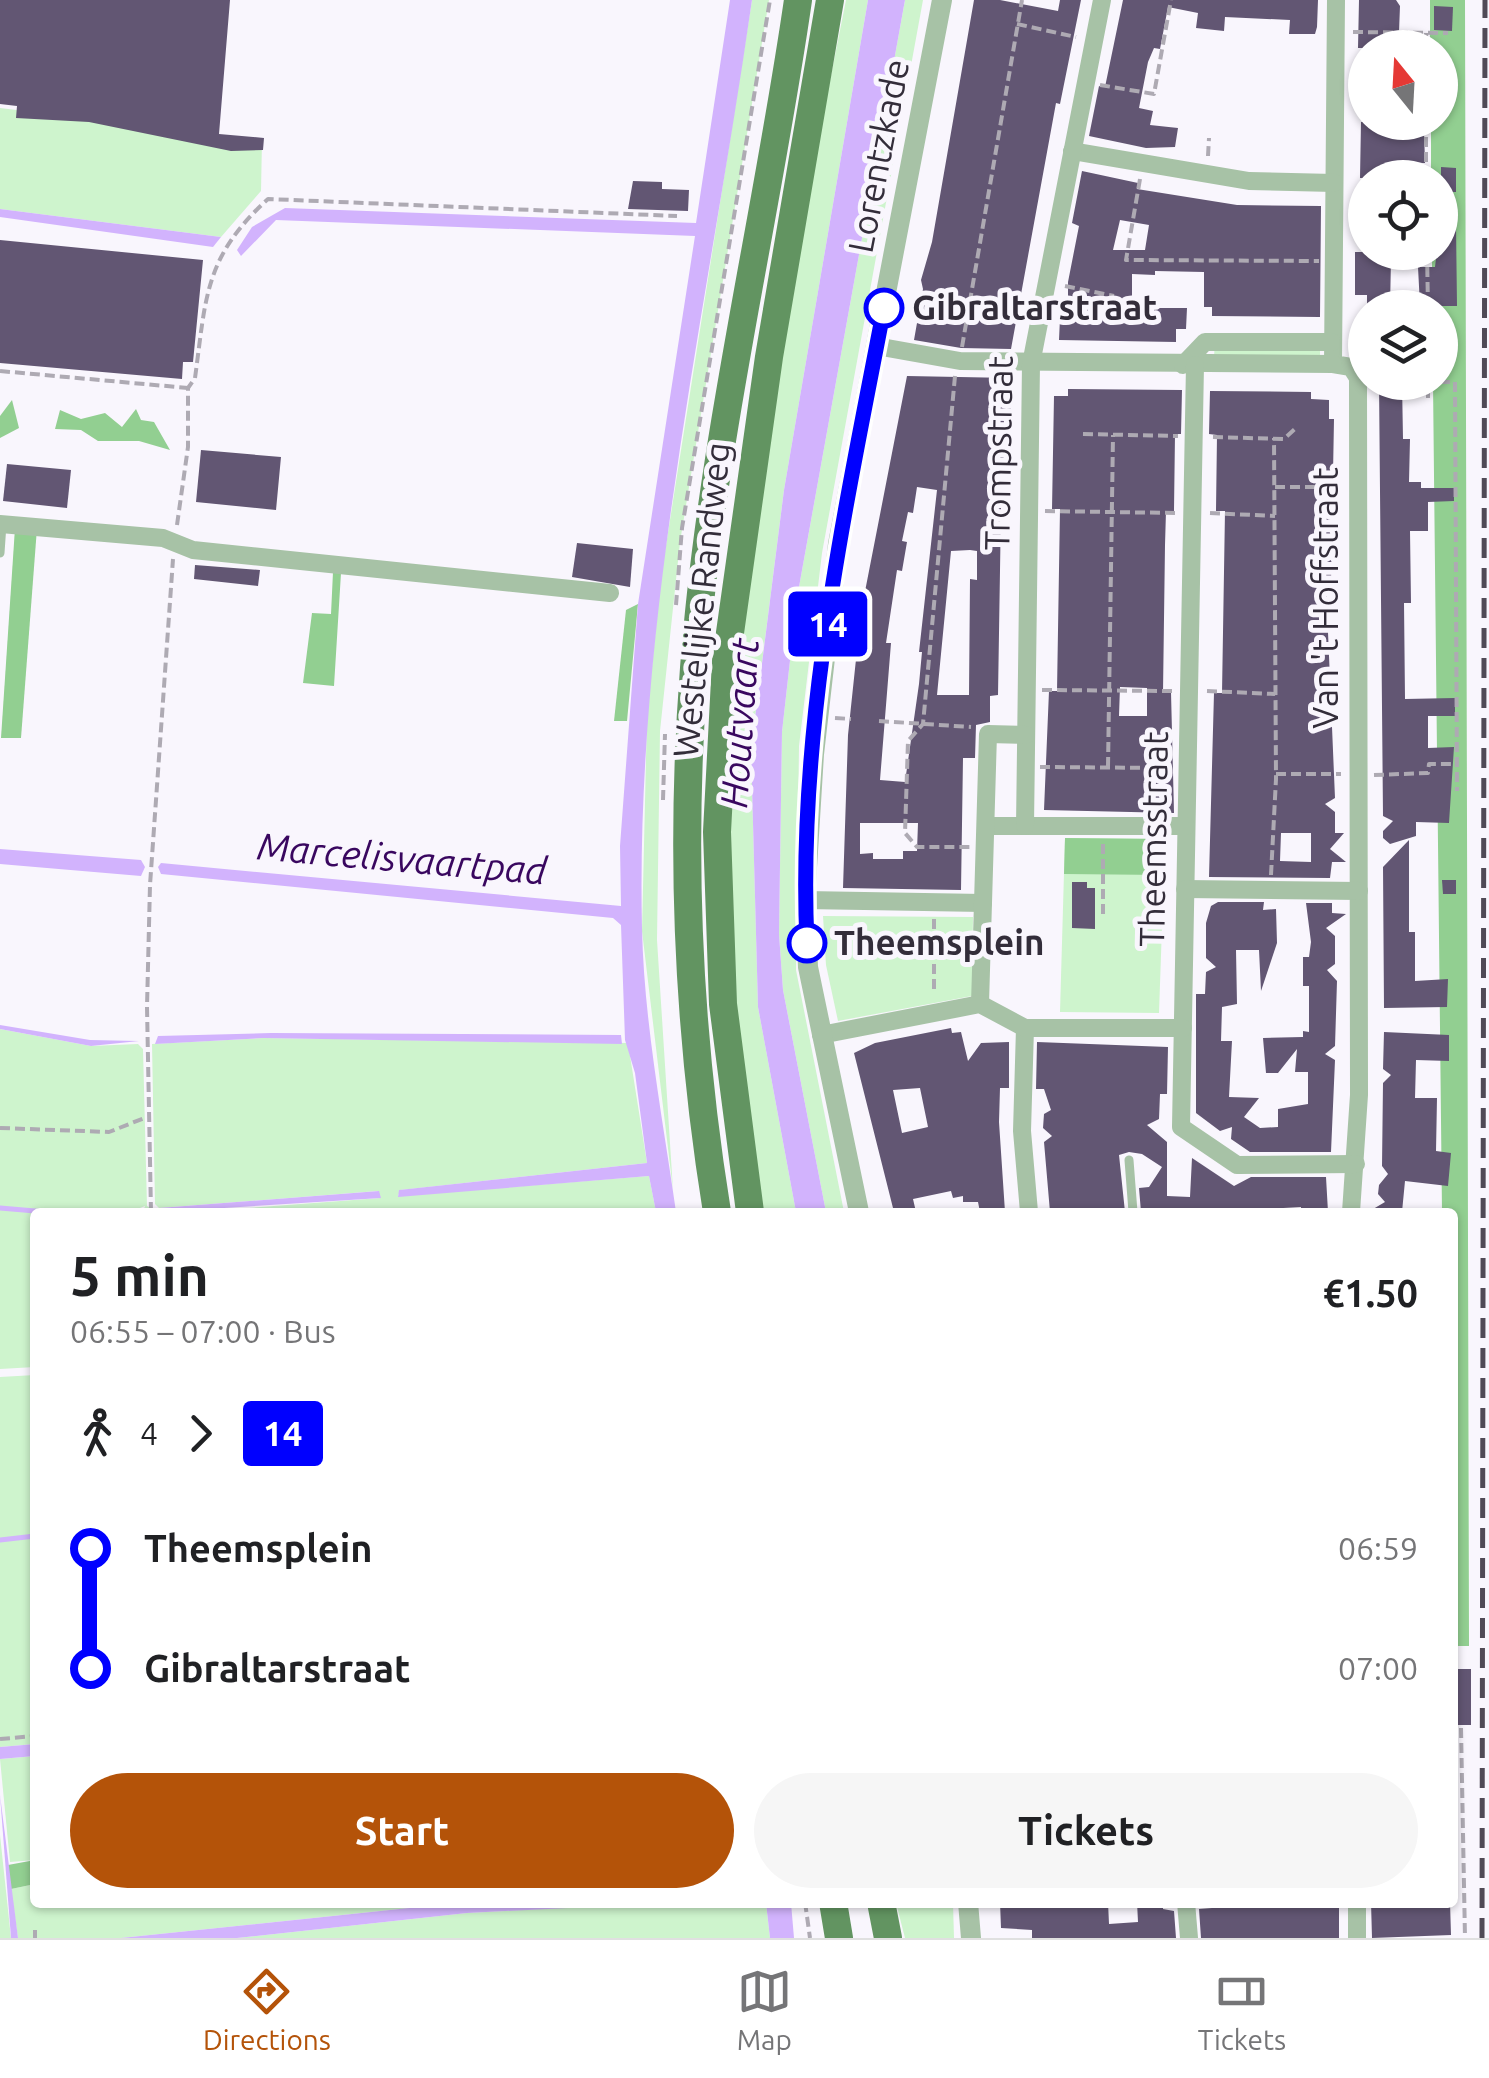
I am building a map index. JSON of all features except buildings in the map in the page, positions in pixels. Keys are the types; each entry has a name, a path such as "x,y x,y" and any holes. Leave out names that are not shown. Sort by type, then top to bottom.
{"main road":[{"name":"Westelijke Randweg","path":"716,1208 698,1065 690,954 687,804 694,665 714,502 798,0"},
{"name":"Westelijke Randweg","path":"749,1208 723,1004 717,832 726,661 769,356 830,0"},
{"path":"834,1908 839,1938"},
{"path":"882,1908 888,1938"}],"street":[{"name":"Lorentzkade","path":"858,1208 808,967 804,900 817,717 838,544 942,0"},
{"name":"Trompstraat","path":"1025,826 1031,364 1102,0"},
{"name":"Van 't Hoffstraat","path":"1336,0 1332,342 1334,364 1351,368 1358,378 1359,890 1352,1208"},
{"path":"1072,151 1250,181 1334,183"},
{"path":"1189,365 1205,342 1332,342"},
{"path":"876,346 958,361 1031,364 1334,364"},
{"name":"Theemsstraat","path":"1189,365 1194,436 1180,1128 1237,1165 1356,1164"},
{"path":"1,524 78,528 174,543 192,550 610,593"},
{"path":"980,1004 988,734 1026,735"},
{"path":"986,826 1186,826"},
{"path":"1185,888 1359,890"},
{"path":"804,900 982,903"},
{"path":"821,1035 980,1004 1025,1028 1183,1028"},
{"path":"1025,1028 1022,1130 1028,1208"},
{"path":"968,1908 971,1938"},
{"path":"1186,1908 1188,1938"},
{"path":"1357,1908 1357,1938"}],"lane":[{"path":"0,553 1,524"},
{"path":"1129,1160 1133,1208"}],"path":[{"path":"985,847 917,847 905,833 908,741 921,726 958,361 1022,0"},
{"path":"1086,82 1154,94 1171,0"},
{"path":"1018,24 1094,41"},
{"path":"1336,32 1348,32"},
{"path":"1143,165 1126,260 1334,261"},
{"path":"151,1208 150,885 174,543 188,447 188,388 195,378 216,258 238,226 268,200 677,216"},
{"path":"1045,282 1114,296"},
{"path":"0,371 188,388"},
{"path":"1455,400 1457,792"},
{"path":"1083,434 1284,438 1296,428"},
{"path":"1108,767 1113,435"},
{"path":"1270,890 1276,774 1274,438"},
{"path":"1275,487 1358,486"},
{"path":"1030,510 1276,516"},
{"path":"1027,690 1275,694"},
{"path":"879,720 921,726 980,727 988,734"},
{"path":"1276,774 1428,773 1428,764 1456,764"},
{"path":"1026,766 1187,768"},
{"path":"1102,914 1103,826"},
{"path":"934,902 934,1014"},
{"path":"0,1128 109,1132 148,1117"},
{"path":"1461,1728 1465,1938"},
{"path":"0,1739 30,1736"},
{"path":"806,1908 810,1938"},
{"path":"34,1930 35,1938"}],"green space":[{"path":"752,0 769,0 680,542 660,731 657,940 673,1190 642,931 647,716 661,577"},
{"path":"846,0 868,0 784,490 751,749 758,1007 795,1208 757,1208 727,957 735,687 755,516 814,161"},
{"path":"905,0 923,0 822,553 799,746 796,970 843,1208 825,1208 783,990 779,934 782,732 797,598"},
{"path":"1430,0 1465,0 1469,1646 1458,1646 1458,1208 1442,1208 1433,400 1458,400 1458,290 1432,290 1432,270 1458,270 1458,160 1431,160 1431,140 1458,140 1458,30 1430,30"},
{"path":"0,108 262,140 261,191 221,237 0,209"},
{"path":"1215,342 1320,342 1320,357 1214,357"},
{"path":"12,400 19,428 0,438 0,416"},
{"path":"136,409 141,420 154,422 170,450 139,441 98,441 81,430 55,429 60,410 81,419 105,413 122,427"},
{"path":"15,528 37,528 21,738 1,738"},
{"path":"333,572 341,573 334,686 303,683 312,613 331,614"},
{"path":"638,604 627,721 614,721 626,610"},
{"path":"1065,838 1165,839 1159,1013 1060,1012"},
{"path":"1065,838 1165,839 1164,875 1064,874"},
{"name":"Theemsplein","path":"823,916 973,917 972,996 838,1021 826,965"},
{"path":"0,1029 91,1046 138,1044 143,1049 147,1206 151,1208 30,1208 30,1367 0,1369"},
{"path":"263,1038 628,1043 647,1163 400,1190 398,1196 649,1176 655,1208 248,1208 380,1198 378,1191 159,1208 155,1204 152,1044"},
{"path":"30,1375 30,1744 0,1747 0,1377"},
{"path":"30,1756 30,1860 10,1862 0,1759"},
{"path":"0,1835 11,1938 0,1938"},
{"path":"30,1861 30,1885 11,1889 8,1865"},
{"path":"30,1885 30,1908 409,1908 121,1938 18,1938 11,1889"},
{"path":"558,1908 767,1908 770,1938 237,1938 467,1913"},
{"path":"897,1908 953,1908 954,1938 905,1938"}],"shaded area":[{"path":"730,0 752,0 678,463 650,695 643,811 642,928 646,1000 675,1208 655,1208 649,1176 398,1197 399,1190 647,1163 635,1073 625,1040 621,925 613,918 161,874 158,867 161,863 621,906 620,846 638,604 695,236 276,220 241,256 237,250 252,227 285,208 696,223"},
{"path":"868,0 905,0 797,598 782,732 779,934 783,990 825,1208 795,1208 758,1007 751,750 784,490"},
{"path":"0,209 221,237 213,247 0,217"},
{"path":"0,849 141,860 145,867 141,876 0,864"},
{"path":"0,1025 90,1040 139,1041 91,1046 0,1029"},
{"path":"621,1035 622,1044 263,1038 155,1044 158,1036"},
{"path":"379,1191 381,1198 224,1208 159,1208"},
{"path":"30,1744 30,1756 0,1759 0,1747"},
{"path":"0,1795 18,1938 11,1938"},
{"path":"409,1908 568,1908 467,1913 237,1938 121,1938"},
{"path":"767,1908 791,1908 794,1938 770,1938"}],"waterway":[{"path":"0,1208 30,1211"},
{"path":"0,1540 30,1537"}],"railway":[{"path":"1482,1938 1485,0"}],"bus line":[{"name":"14","path":"807,943 804,900 817,717 838,544 884,308"}],"place":[{"name":"Gibraltarstraat","path":"884,308"},
{"name":"Theemsplein","path":"807,943"}],"water label":[{"name":"Houtvaart","path":"740,723"},
{"name":"Marcelisvaartpad","path":"402,859"}]}
